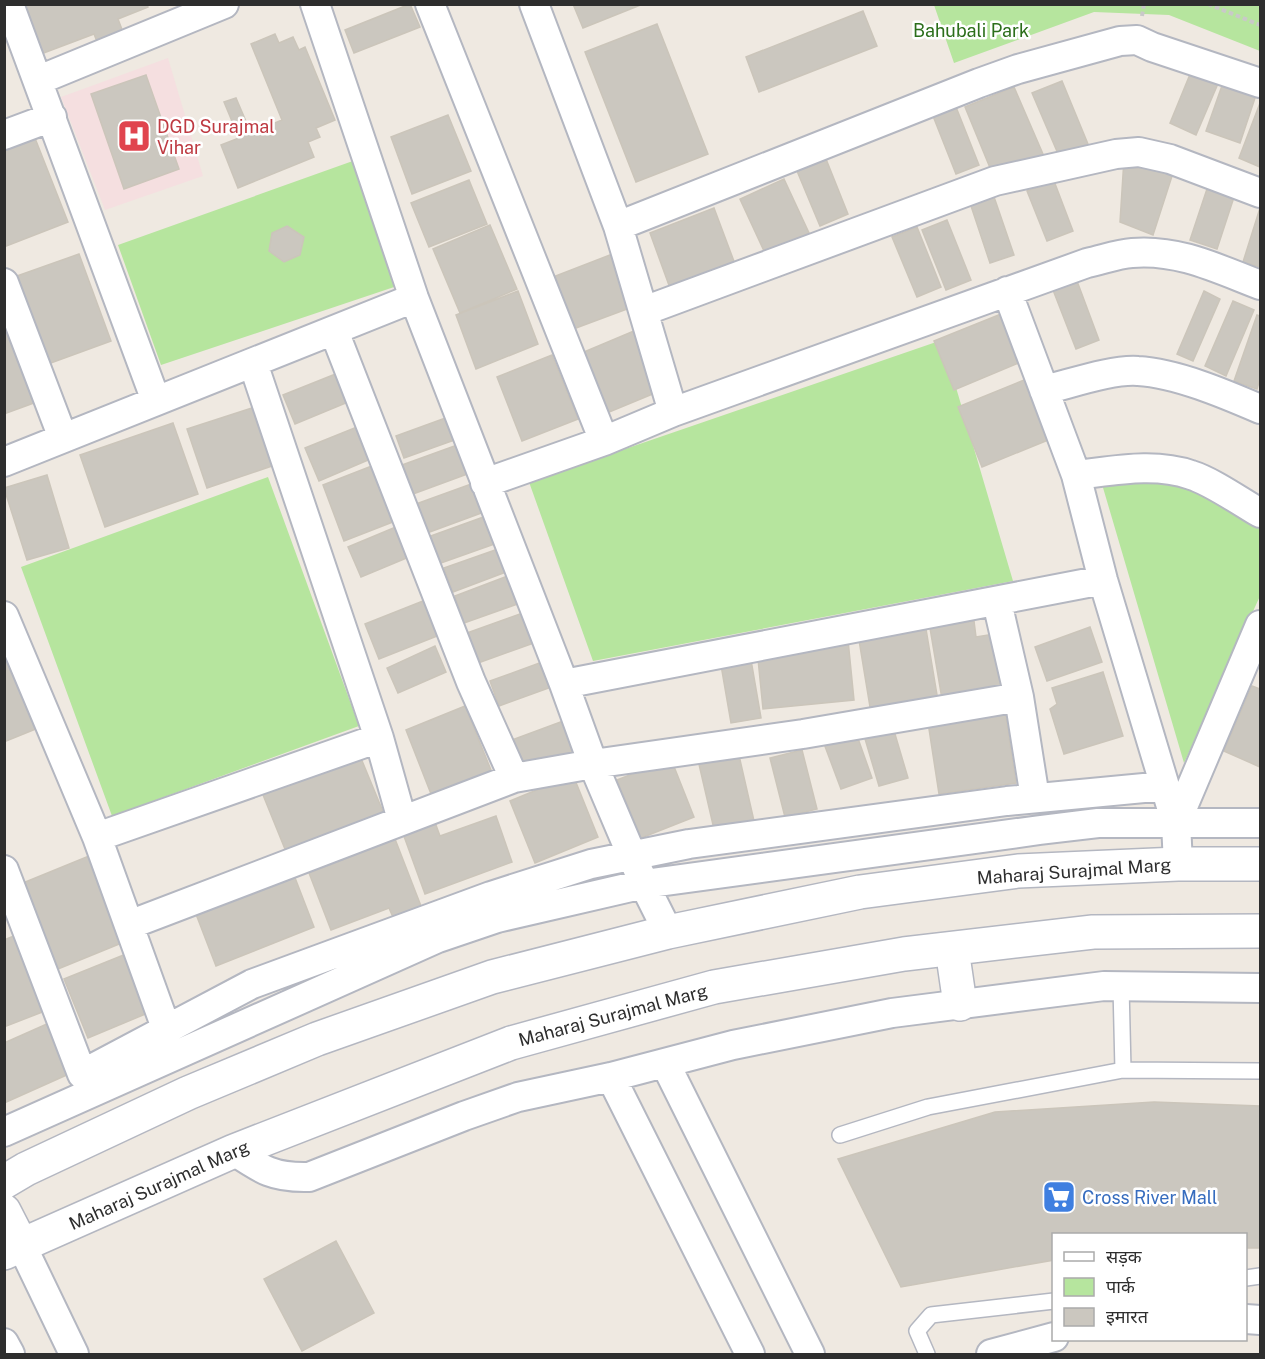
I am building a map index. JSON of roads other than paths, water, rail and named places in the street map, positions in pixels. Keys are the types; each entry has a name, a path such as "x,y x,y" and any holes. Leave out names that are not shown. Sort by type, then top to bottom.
{"main road":[{"name":"Maharaj Surajmal Marg","path":"4,1182 26,1169 188,1093 317,1039 492,977 668,932 860,892 1018,871 1178,864 1260,864"},
{"name":"Maharaj Surajmal Marg","path":"13,1250 234,1151 511,1042 714,987 904,954 1093,933 1260,931"},
{"path":"952,949 960,1004"},
{"path":"4,1211 13,1250"}],"street":[{"path":"9,4 156,401"},
{"path":"39,80 224,4"},
{"path":"315,4 414,298 593,764 644,885 668,932"},
{"path":"430,4 604,441"},
{"path":"534,4 618,226 673,412"},
{"path":"618,226 979,83 1018,69 1120,41 1137,40 1260,83"},
{"path":"4,135 52,117"},
{"path":"644,311 995,181 1116,154 1139,152 1170,159 1260,193"},
{"path":"485,483 604,441 673,412 1087,263 1131,253 1161,252 1188,257 1260,285"},
{"path":"4,283 63,438"},
{"path":"1007,291 1076,475 1103,580 1176,823 1178,864"},
{"path":"4,462 414,298"},
{"path":"334,331 471,682 514,778"},
{"path":"253,363 379,738 402,820"},
{"path":"1044,390 1112,373 1137,370 1192,383 1260,409"},
{"path":"1076,475 1140,468 1171,470 1193,475 1260,513"},
{"path":"564,684 1103,580"},
{"path":"998,602 1018,697 1035,798"},
{"path":"1176,823 1260,625"},
{"path":"7,629 97,837 166,1028"},
{"path":"129,925 514,778 593,764 803,734 1018,697"},
{"path":"97,837 379,738"},
{"path":"4,870 82,1074 252,984 491,896 591,864 689,844 1035,798 1165,786"},
{"path":"4,1132 438,938 497,918 644,885 1040,830 1098,823 1260,824"},
{"path":"234,1151 261,1170 287,1178 309,1177 518,1097 611,1077 733,1045 892,1013 1121,986 1260,988"},
{"path":"665,1063 810,1354"},
{"path":"611,1077 750,1354"},
{"path":"13,1250 75,1354"},
{"path":"991,1354 1052,1337"},
{"path":"4,1342 10,1354"}],"lane":[{"path":"1121,986 1123,1071"},
{"path":"840,1135 928,1107 1123,1071 1260,1071"},
{"path":"927,1354 917,1331 931,1316 1052,1301"}],"place":[{"name":"DGD Surajmal Vihar","path":"134,136"},
{"name":"Cross River Mall","path":"1059,1197"}],"park label":[{"name":"Bahubali Park","path":"971,30"}]}
